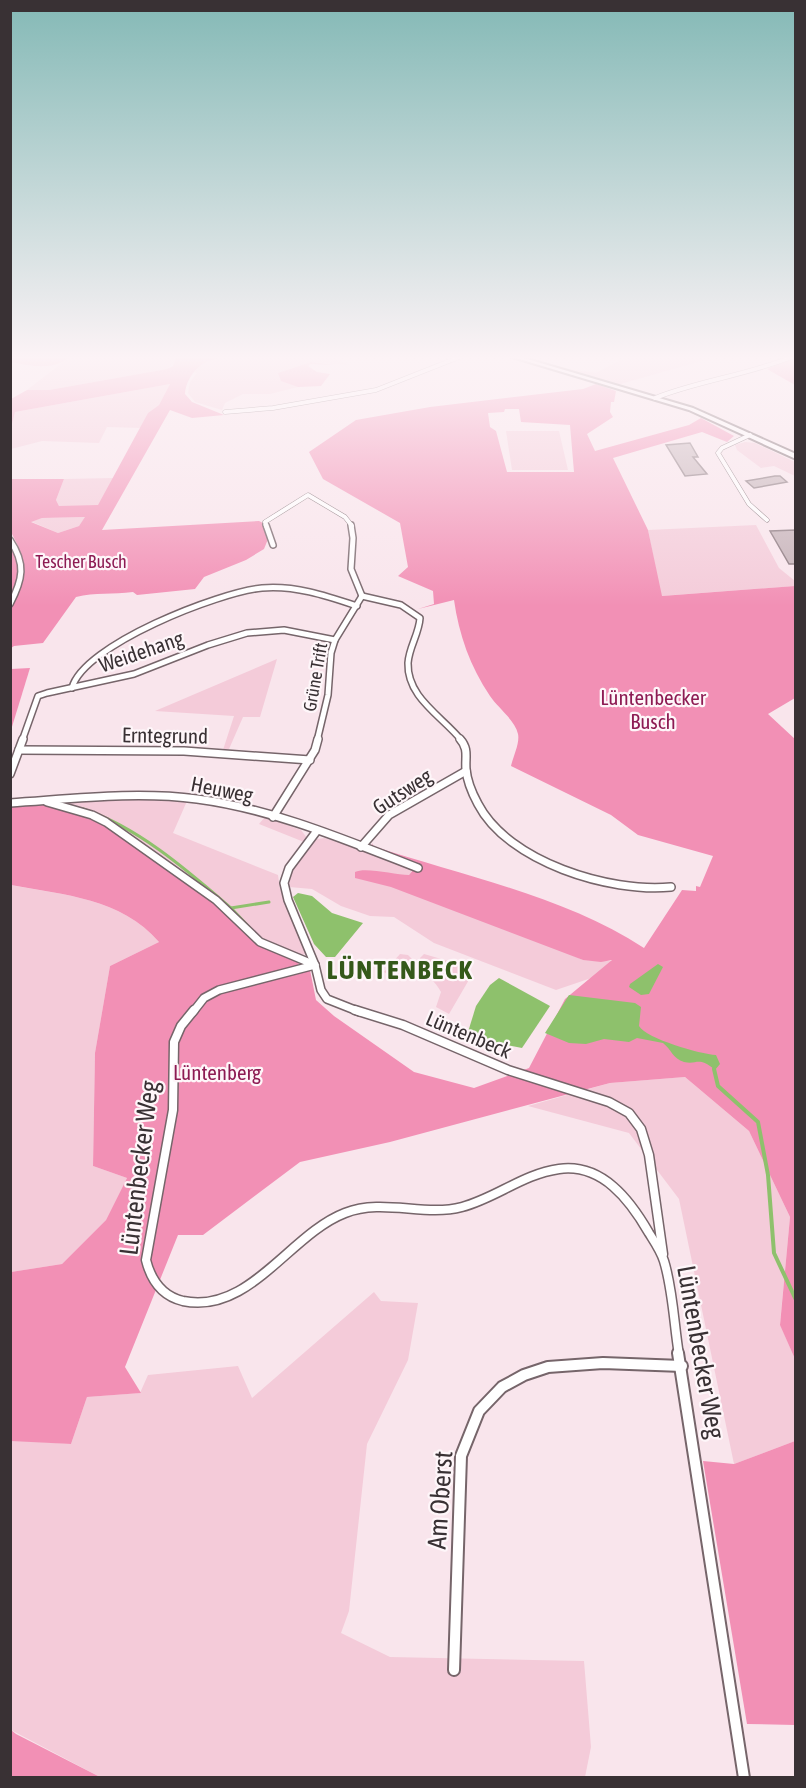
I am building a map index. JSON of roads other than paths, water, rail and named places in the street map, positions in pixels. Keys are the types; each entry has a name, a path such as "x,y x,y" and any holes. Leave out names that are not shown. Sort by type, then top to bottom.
{"main road":[{"path":"759,439 795,457"}],"street":[{"path":"740,439 722,448 718,456 749,504 767,520"},
{"path":"273,545 265,522 308,495 345,517 353,528 350,566 355,586 362,596 403,605 420,618 409,654 410,680 424,703 465,746 466,771 477,802 485,817 506,838 524,852 560,868 624,886 657,891 671,887"},
{"path":"10,540 20,553 24,573 10,604"},
{"path":"72,688 78,672 94,658 131,636 193,607 239,592 260,588 299,589 324,594 357,606"},
{"name":"Grüne Trift","path":"273,817 310,760 324,715 331,653 335,640 362,596"},
{"name":"Weidehang","path":"10,774 35,700 45,693 114,681 210,643 240,634 289,630 335,640"},
{"name":"Erntegrund","path":"19,750 184,751 310,760"},
{"name":"Gutsweg","path":"361,847 389,815 466,771"},
{"name":"Heuweg","path":"10,803 111,795 174,797 222,804 273,817 418,868"},
{"path":"41,801 92,815 106,822 216,900 260,942 315,965"},
{"name":"Lüntenbeck","path":"316,832 289,868 284,883 288,900 315,965 321,990 330,1002 403,1025 508,1070 609,1102 629,1113 641,1129 649,1155 664,1260"},
{"name":"Lüntenbecker Weg","path":"315,965 219,990 204,998 181,1026 174,1041 173,1110 146,1260 149,1273 167,1295 181,1302 197,1304 226,1298 327,1221 343,1213 378,1206 458,1208 479,1201 534,1174 551,1169 567,1168 597,1175 622,1192 634,1205 664,1260 744,1778"},
{"name":"Am Oberst","path":"454,1670 461,1456 469,1430 482,1406 502,1386 524,1372 542,1366 562,1364 682,1366"}],"waterway":[{"path":"83,809 143,838 180,865 231,908"},
{"path":"231,908 269,902"},
{"path":"231,908 249,927"},
{"name":"Lüntenbeck","path":"714,1069 718,1086 758,1122 768,1175 774,1253 796,1300"}],"district":[{"name":"LÜNTENBECK","path":"400,969"}],"park label":[{"name":"Tescher Busch","path":"81,561"},
{"name":"Lüntenbecker Busch","path":"653,709"},
{"name":"Lüntenberg","path":"217,1072"}]}
